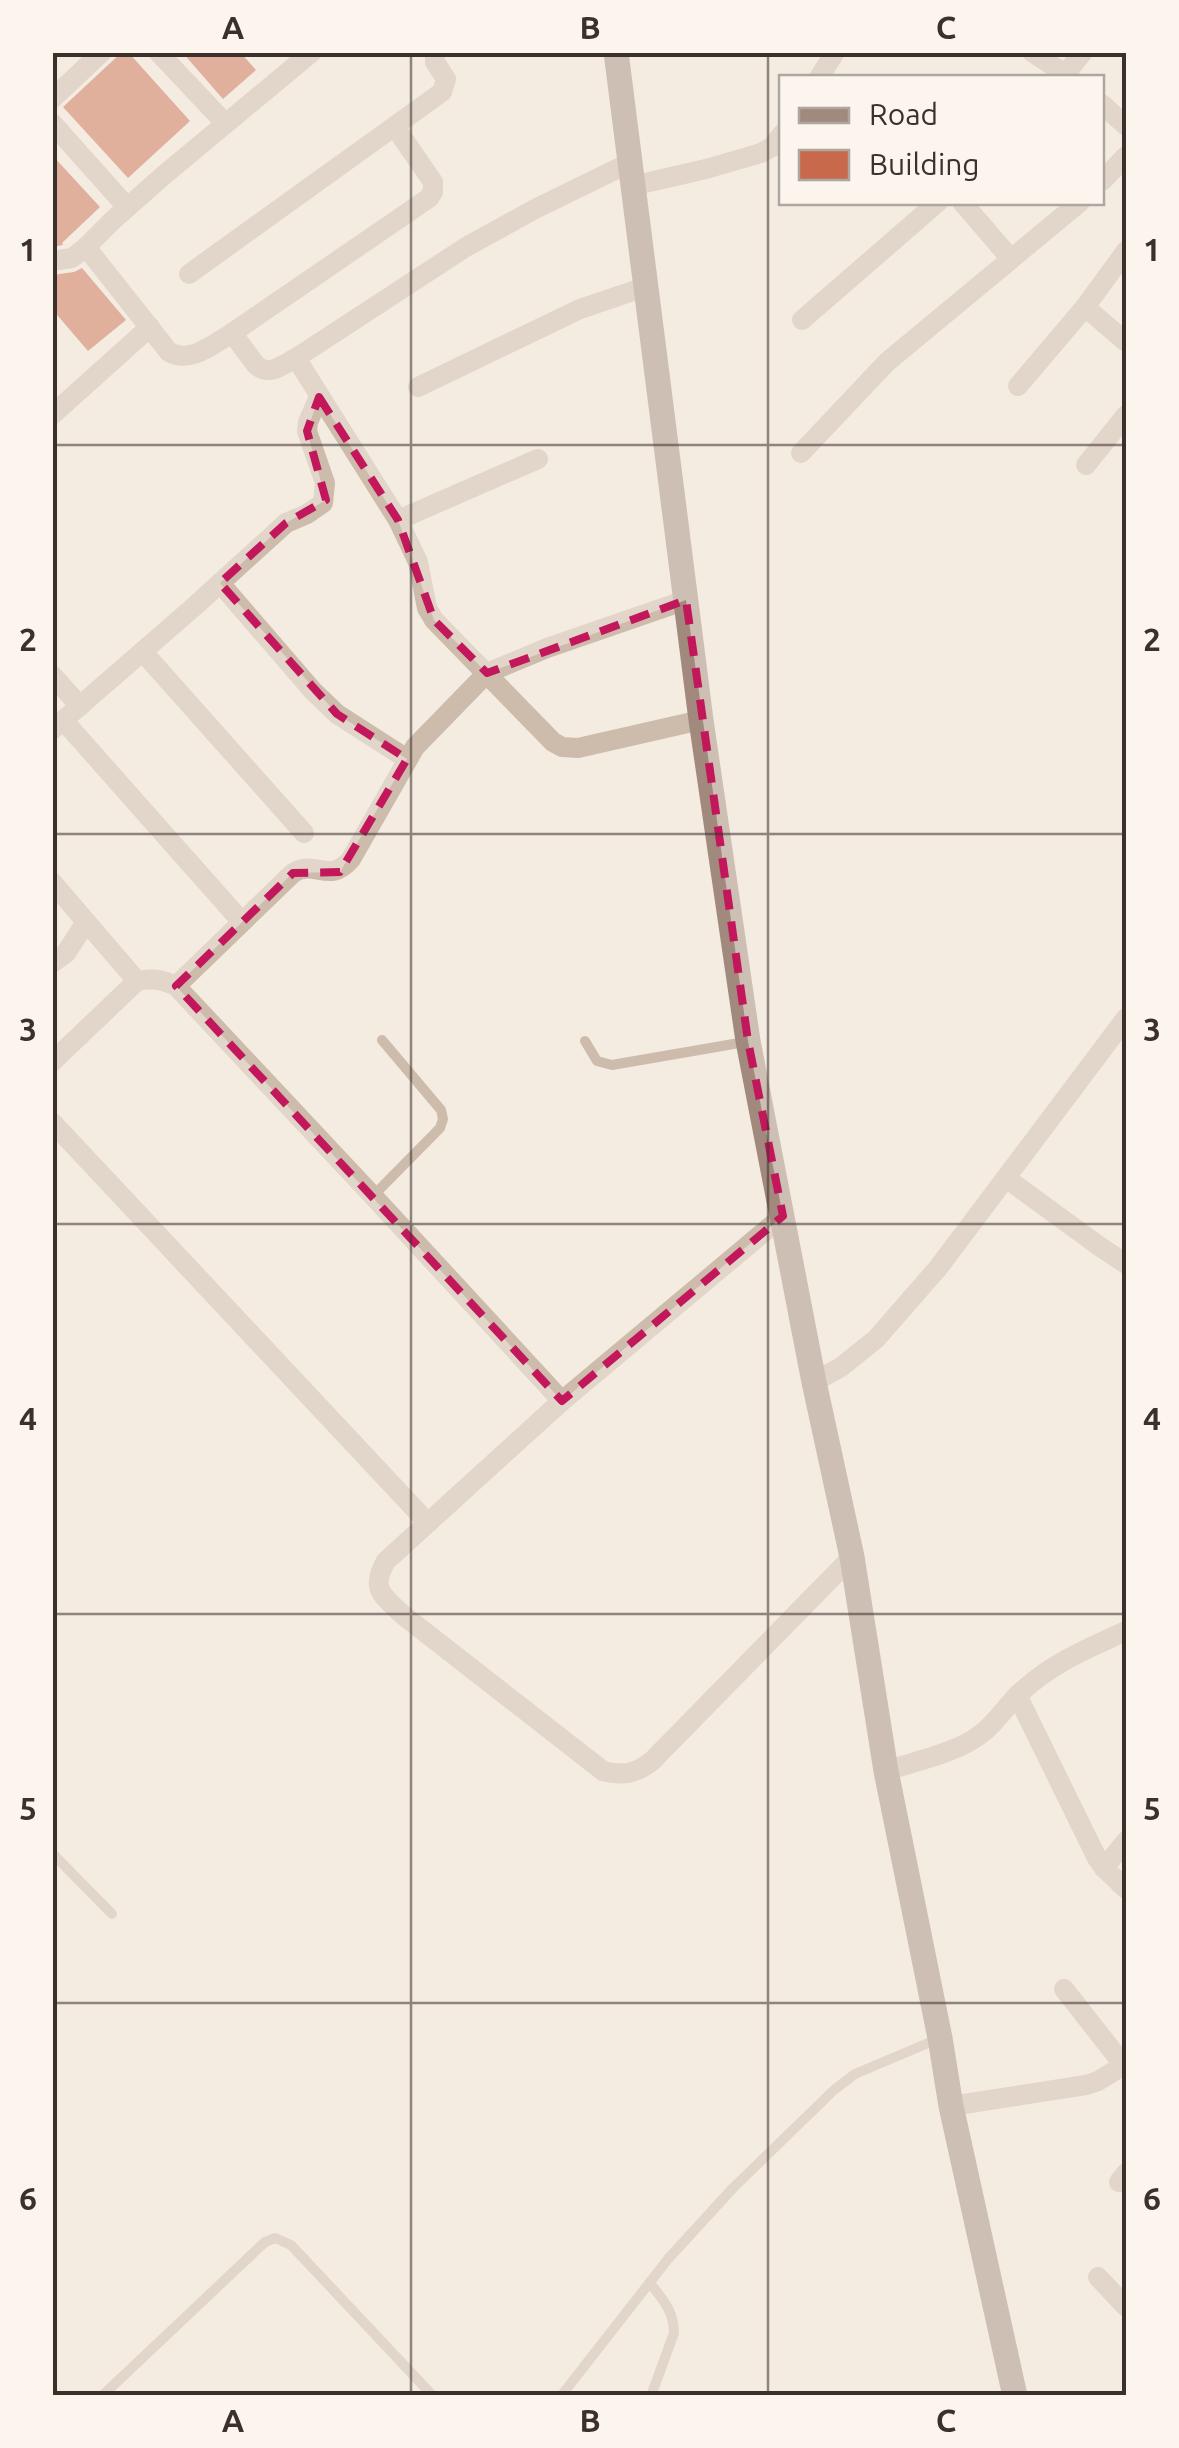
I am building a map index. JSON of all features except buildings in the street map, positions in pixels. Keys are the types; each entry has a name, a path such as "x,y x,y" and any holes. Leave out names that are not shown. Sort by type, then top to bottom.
{"main road":[{"path":"616,52 701,720 748,1041 852,1557 886,1771 951,2106 1015,2396"}],"street":[{"path":"52,99 102,52"},
{"path":"158,52 225,123"},
{"path":"52,261 72,258 86,247 225,123 312,52"},
{"path":"189,274 442,92 446,79 435,62 435,52"},
{"path":"821,75 835,52"},
{"path":"1032,52 1068,75 1084,52"},
{"path":"1104,106 1126,126"},
{"path":"52,123 128,207"},
{"path":"86,247 169,352 184,357 232,334 430,198 433,182 395,126"},
{"path":"232,334 260,369 271,371 466,247 535,209 631,175 706,170 762,152 779,138"},
{"path":"1104,179 1126,156"},
{"path":"802,320 935,205"},
{"path":"965,205 1011,259"},
{"path":"801,453 887,362 1076,205"},
{"path":"1018,386 1126,251"},
{"path":"418,387 580,309 644,287"},
{"path":"1085,307 1126,342"},
{"path":"52,415 150,327"},
{"path":"296,358 398,520 418,562 434,620 554,742 571,749 701,720"},
{"path":"65,718 286,522 323,502 325,482 307,430 319,397"},
{"path":"1086,464 1126,415"},
{"path":"398,520 538,459"},
{"path":"220,583 336,714 407,759"},
{"path":"176,986 293,873 301,868 335,872 343,868 415,747 488,673 686,600"},
{"path":"143,652 304,833"},
{"path":"52,674 65,718 242,922"},
{"path":"52,882 136,981"},
{"path":"52,963 66,953 86,922"},
{"path":"52,1062 136,981 151,978 176,986 562,1401"},
{"path":"814,1382 841,1368 876,1338 938,1268 1126,1018"},
{"path":"52,1122 428,1523"},
{"path":"1006,1178 1126,1264"},
{"path":"783,1216 562,1401 386,1561 377,1584 382,1595 418,1627 603,1771 620,1775 637,1772 652,1761 852,1557"},
{"path":"886,1771 962,1745 981,1734 1036,1678 1070,1656 1126,1631"},
{"path":"1018,1695 1104,1868 1126,1889"},
{"path":"1104,1868 1126,1841"},
{"path":"951,2106 1086,2085 1125,2066 1064,1989"},
{"path":"1098,2278 1126,2307"}],"lane":[{"path":"373,1196 440,1128 443,1119 442,1110 382,1040"},
{"path":"585,1041 597,1060 612,1066 748,1041"},
{"path":"52,1852 112,1914"},
{"path":"560,2396 668,2259 834,2090 855,2074 940,2038"},
{"path":"102,2396 265,2242 275,2238 291,2244 433,2396"},
{"path":"650,2283 672,2312 674,2322 674,2333 652,2396"}],"highlighted area":[{"path":"319,397 398,520 434,620 487,673 686,600 748,1041 783,1216 562,1401 176,986 293,873 340,872 407,759 337,714 220,583 286,523 326,500 307,431"}]}
